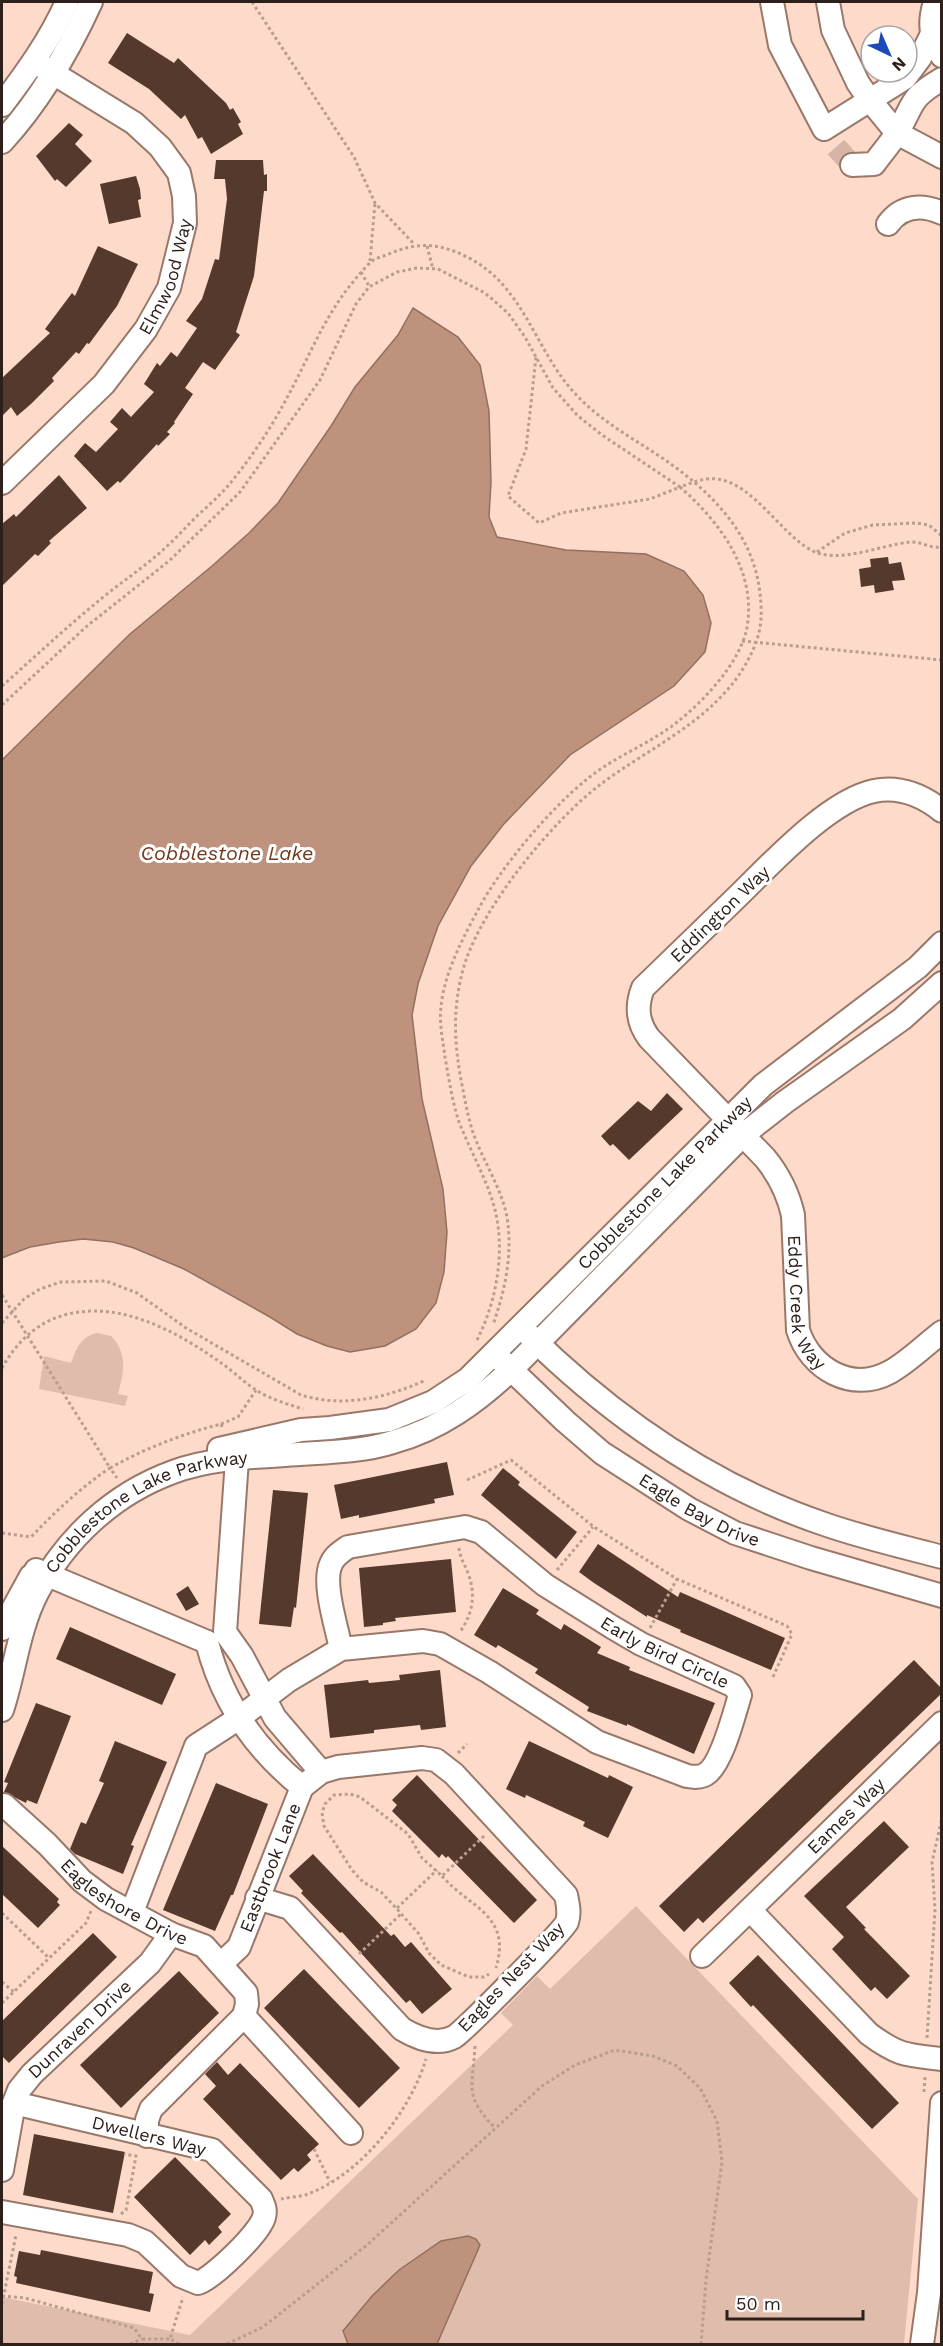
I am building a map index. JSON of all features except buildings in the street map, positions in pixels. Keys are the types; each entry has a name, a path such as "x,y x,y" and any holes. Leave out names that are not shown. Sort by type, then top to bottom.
{"street":[{"path":"2,142 16,127 44,67 67,2"},
{"path":"2,105 73,41 91,2"},
{"path":"772,2 780,45 830,138 869,99 905,78 920,58 931,36"},
{"path":"828,2 832,30 869,99 897,133 942,157"},
{"path":"935,2 930,23 931,36 942,56"},
{"name":"Elmwood Way","path":"2,483 104,384 146,329 169,288 185,223 184,196 179,173 160,147 134,123 44,67"},
{"path":"852,165 874,164 897,133 914,99 925,88 942,79"},
{"path":"888,224 894,216 906,209 919,206 942,213"},
{"name":"Eddington Way","path":"727,1119 645,1032 638,1010 643,988 787,849 822,819 853,799 874,791 897,790 919,796 942,811"},
{"name":"Cobblestone Lake Parkway","path":"232,1445 360,1450 393,1443 437,1426 483,1396 512,1369 529,1336 586,1259 727,1119 763,1085 918,967 942,943"},
{"name":"Cobblestone Lake Parkway","path":"2,1710 24,1619 47,1551 83,1514 113,1492 170,1460 300,1430 389,1420 433,1402 468,1379 485,1349 529,1336 743,1135 841,1060 902,1019 942,983"},
{"name":"Eddy Creek Way","path":"727,1119 773,1168 790,1202 794,1227 798,1330 812,1358 829,1372 838,1376 859,1380 870,1379 890,1372 942,1332"},
{"name":"Eagle Bay Drive","path":"529,1336 621,1416 705,1472 759,1498 827,1525 942,1557"},
{"name":"Eagle Bay Drive","path":"485,1349 512,1369 565,1421 602,1453 689,1509 735,1533 942,1596"},
{"path":"389,1420 393,1443"},
{"path":"232,1445 213,1666 239,1718 258,1747 299,1794"},
{"name":"Early Bird Circle","path":"132,1912 195,1746 239,1718 290,1680 341,1649 423,1641 440,1644 562,1718 577,1731 597,1742 687,1776 698,1777 707,1774 717,1762 740,1695 734,1686 641,1644 574,1604 545,1585 481,1532 465,1527 348,1547 338,1554 331,1563 329,1585 341,1649"},
{"path":"41,1573 216,1637 242,1656 275,1718 321,1772"},
{"name":"Cobblestone Lake Parkway","path":"2,1629 41,1573"},
{"name":"Eames Way","path":"702,1956 942,1723"},
{"name":"Eagles Nest Way","path":"258,1898 290,1908 402,2029 417,2038 432,2040 453,2037 566,1924 569,1908 566,1895 454,1774 436,1760 422,1758 392,1761 338,1767 321,1772"},
{"name":"Eastbrook Lane","path":"221,1964 239,1947 299,1794 321,1772"},
{"name":"Eagleshore Drive","path":"4,1806 48,1844 82,1881 106,1899 171,1934 204,1946 246,1992 247,2004 244,2016"},
{"path":"750,1910 869,2034 905,2056 934,2058"},
{"name":"Dunraven Drive","path":"2,2170 14,2103 19,2090 32,2074 150,1963 171,1934"},
{"path":"147,2136 147,2120 151,2109 244,2016 351,2133"},
{"path":"922,2344 929,2293 933,2102"},
{"name":"Dwellers Way","path":"2,2212 128,2235 146,2242 190,2281 198,2283 206,2280 254,2233 264,2219 265,2208 261,2199 212,2150 14,2103"}],"path":[{"path":"252,2 354,157 375,203 414,244"},
{"path":"370,261 375,203"},
{"path":"2,686 162,550 224,492 286,401 340,297 370,261 414,244 447,248 490,272 525,312 549,358 570,389 599,416 696,483 726,513 752,556 761,598 762,619 756,644 734,682 712,706 676,735 598,786 561,821 518,871 470,950 457,1001 454,1025 455,1048 469,1121 503,1201 509,1245 509,1267 492,1328"},
{"path":"427,246 433,269"},
{"path":"2,705 87,626 169,561 240,492 320,380 356,304 369,287 398,272 417,268 433,269 458,278 497,302 514,321 553,388 578,416 602,435 680,487 712,516 739,561 747,590 747,627 742,642 722,676 693,709 675,725 594,772 543,822 509,864 480,906 454,960 445,986 440,1023 446,1063 458,1118 494,1206 498,1236 497,1277 485,1321 485,1349"},
{"path":"361,272 369,287"},
{"path":"536,357 526,450 508,496 539,523 561,513 650,499 705,479 727,481 746,492 791,536 830,557 913,542 935,548 942,547"},
{"path":"817,552 845,533 873,525 916,523 929,525 942,536"},
{"path":"742,642 942,660"},
{"path":"2,1323 12,1311 40,1289 61,1282 106,1281 137,1293 186,1328 284,1387 320,1400 341,1401 392,1395 433,1377"},
{"path":"2,1295 119,1480"},
{"path":"2,1368 17,1346 48,1321 66,1314 97,1310 119,1312 175,1335 203,1350 256,1390 278,1401 305,1409"},
{"path":"2,1533 31,1537 75,1494 110,1468 149,1447 238,1417 256,1390"},
{"path":"221,1424 232,1445"},
{"path":"467,1480 511,1460 594,1527 677,1580 787,1626 792,1634 773,1677"},
{"path":"449,1649 464,1628 471,1611 473,1598 469,1576 460,1556 458,1527"},
{"path":"551,1576 594,1527"},
{"path":"646,1635 677,1580"},
{"path":"299,1794 322,1813"},
{"path":"350,1794 360,1797 408,1834 422,1858 436,1870 451,1887 482,1909 496,1928 499,1953 496,1967 491,1974 484,1977 469,1977 441,1965 429,1953 419,1934 397,1908 381,1892 363,1882 352,1870 324,1826 322,1813 325,1804 334,1795 350,1794"},
{"path":"933,2102 935,1910 932,1862 942,1818"},
{"path":"442,1876 498,1822"},
{"path":"397,1908 436,1870"},
{"path":"2,2003 86,1923 94,1904"},
{"path":"2,1913 48,1958"},
{"path":"351,1962 402,1914"},
{"path":"2,1982 14,1992"},
{"path":"473,2038 476,2044 471,2082 473,2097 479,2111 495,2128"},
{"path":"227,2344 263,2327 368,2245 542,2086 575,2065 615,2050 653,2056 677,2066 700,2088 717,2121 722,2161 700,2344"},
{"path":"314,2149 330,2183"},
{"path":"113,2216 118,2216 126,2210 136,2156 124,2154"},
{"path":"2,2304 16,2235"},
{"path":"170,2339 186,2289"},
{"path":"3,2296 25,2298 134,2328 142,2339"},
{"path":"130,2344 142,2339 170,2339 179,2344"}],"shaded area":[{"path":"97,1333 111,1336 120,1349 123,1370 118,1394 128,1396 125,1406 39,1389 44,1356 71,1363 83,1340"},
{"path":"636,1906 918,2199 904,2344 2,2344 2,2297 190,2335 513,2025 501,2013 537,1976 550,1989"}],"water":[{"name":"Cobblestone Lake","path":"413,308 458,337 480,365 489,411 491,482 489,517 497,537 566,550 646,554 684,571 703,595 711,623 705,652 674,686 570,755 503,825 471,866 438,926 418,984 412,1015 422,1099 443,1189 447,1232 444,1272 436,1303 416,1329 385,1346 350,1352 297,1334 184,1269 134,1248 113,1242 83,1239 59,1242 30,1247 2,1258 2,760 130,634 212,566 278,503 355,387 398,335"},
{"path":"468,2236 476,2239 480,2245 437,2344 348,2344 343,2331 372,2296 399,2270 441,2241"}],"tunnel":[{"path":"836,147 852,165"}]}
